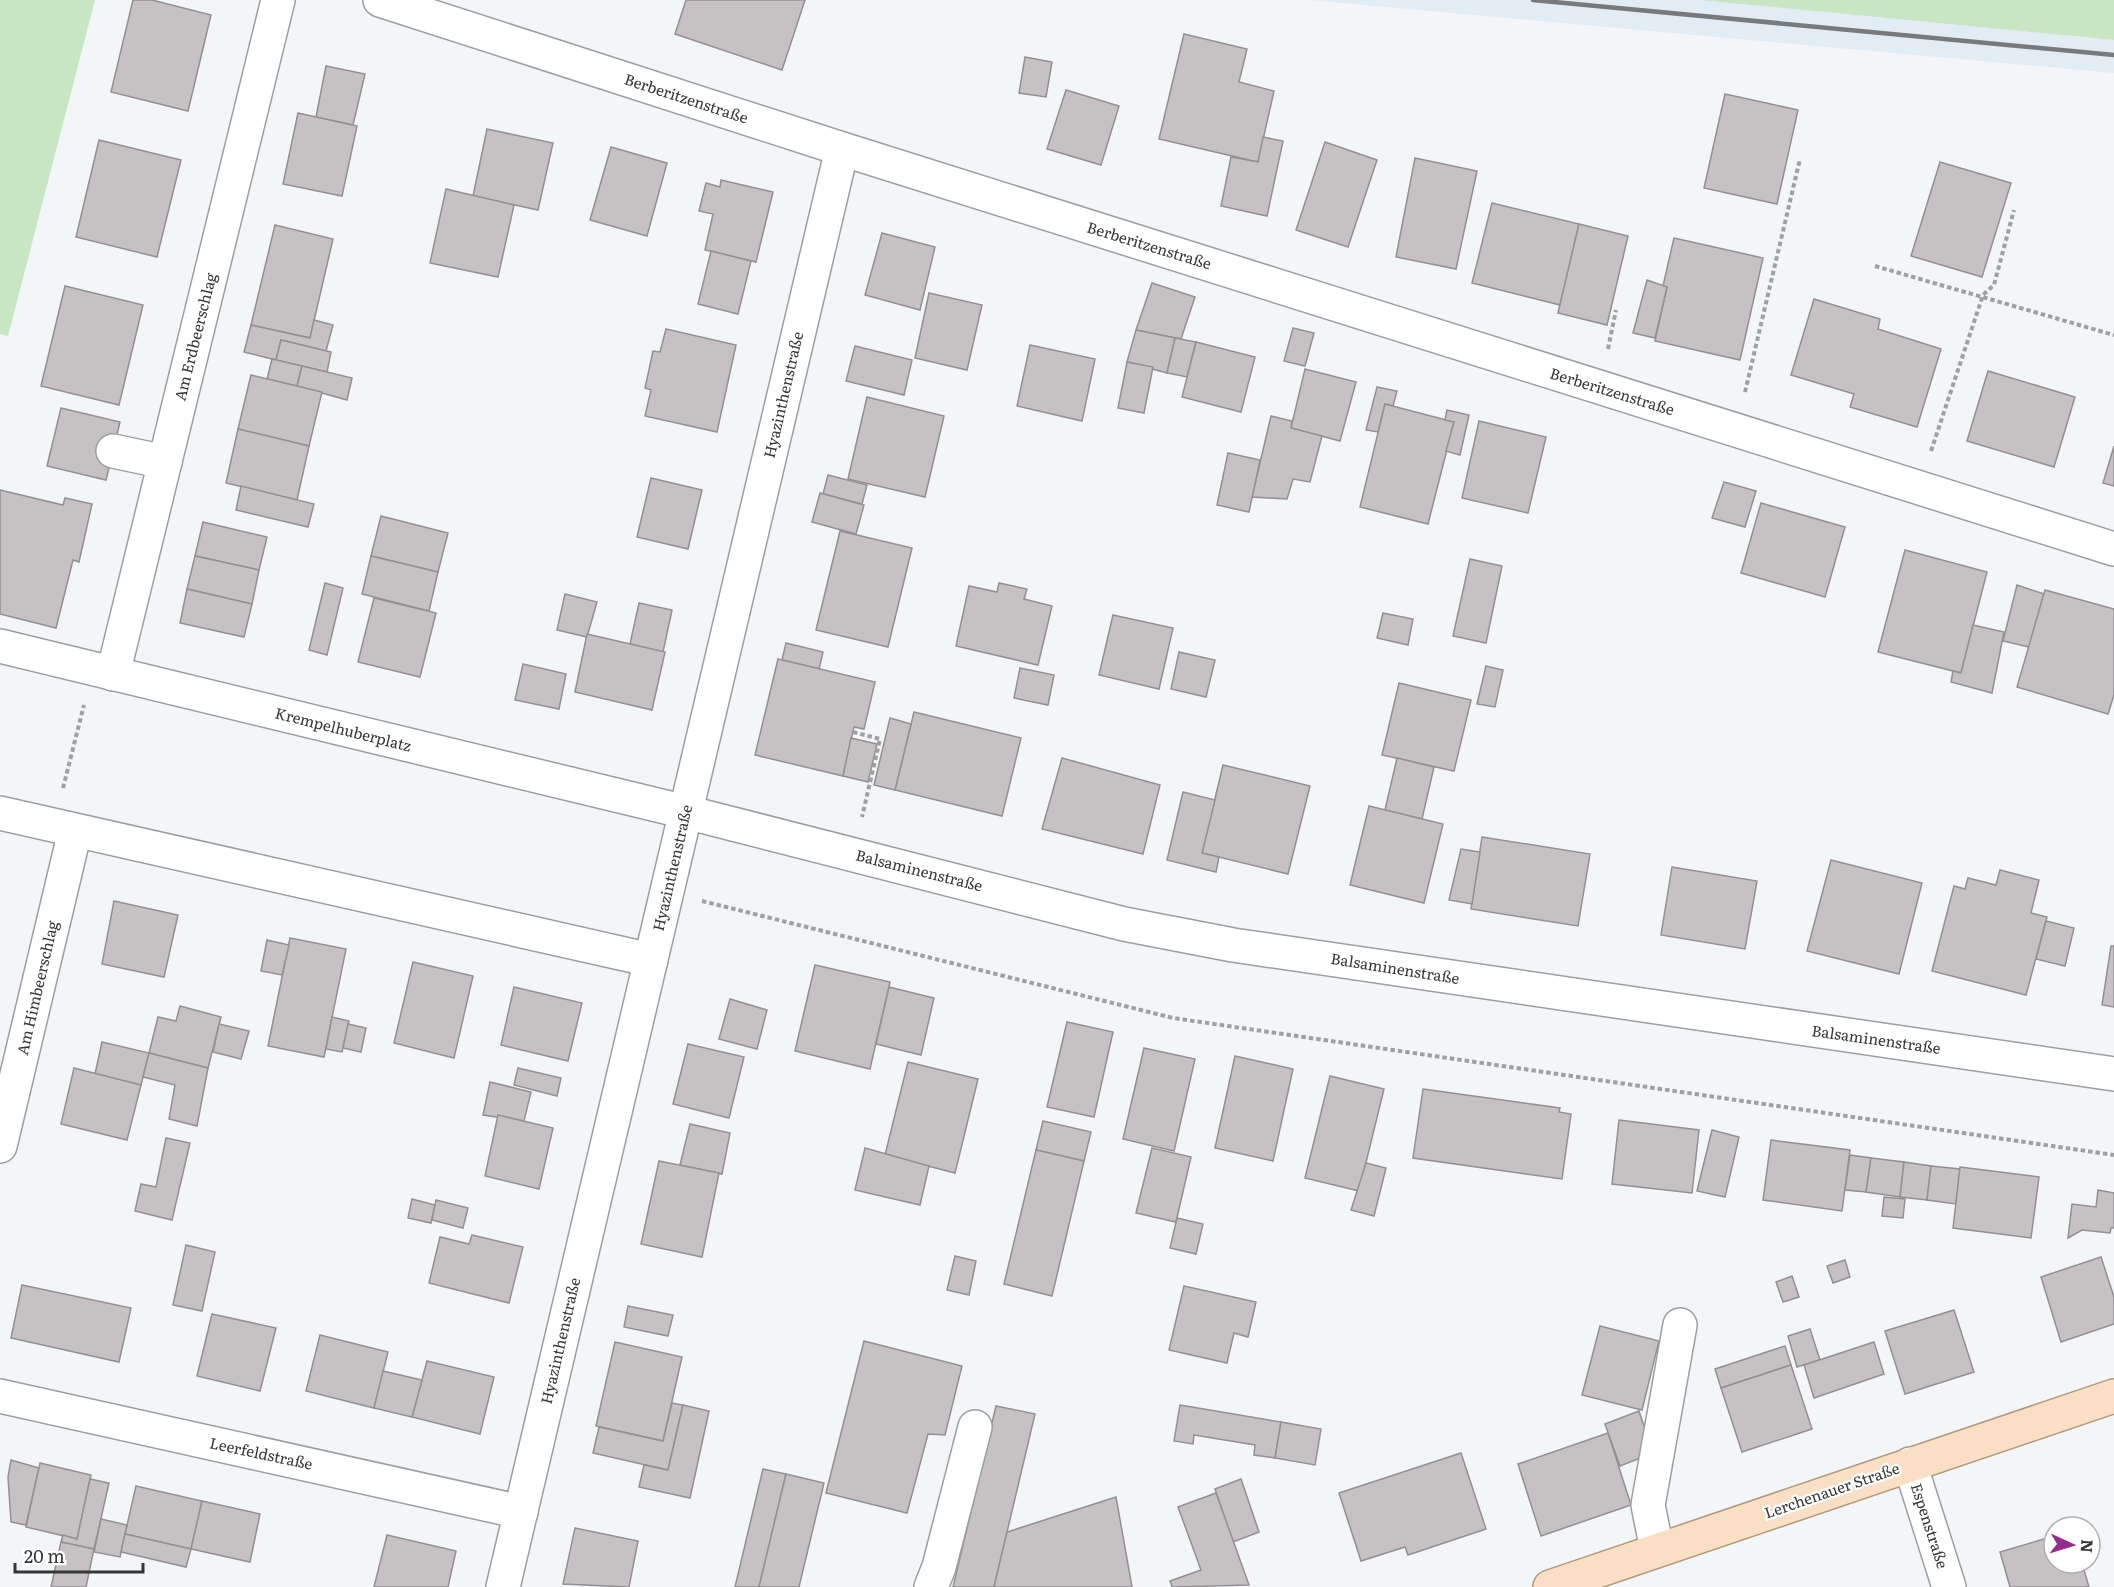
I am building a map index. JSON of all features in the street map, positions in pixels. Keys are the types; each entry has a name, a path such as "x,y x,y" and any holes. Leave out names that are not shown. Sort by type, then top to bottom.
{"main road":[{"name":"Lerchenauer Straße","path":"1550,1587 2114,1396"}],"street":[{"name":"Am Erdbeerschlag","path":"103,672 165,462 278,0"},
{"name":"Berberitzenstraße","path":"380,0 842,149 2114,549"},
{"name":"Hyazinthenstraße","path":"503,1587 842,149"},
{"path":"112,451 165,462"},
{"name":"Krempelhuberplatz","path":"0,646 686,812"},
{"name":"Balsaminenstraße","path":"686,812 1124,924 1233,945 2114,1074"},
{"path":"0,813 651,960"},
{"name":"Am Himbeerschlag","path":"0,1146 13,1037 65,828"},
{"path":"1657,1550 1648,1505 1680,1325"},
{"name":"Leerfeldstraße","path":"0,1396 521,1512"},
{"path":"931,1587 939,1567 975,1427"},
{"name":"Espenstraße","path":"1910,1464 1949,1587"}],"path":[{"path":"1734,430 1800,159"},
{"path":"1919,488 1983,295 1994,285 2014,210"},
{"path":"1875,266 2114,334"},
{"path":"1612,330 1616,309"},
{"path":"65,828 103,672"},
{"path":"853,732 880,739 854,855"},
{"path":"667,892 1173,1018 2114,1155"}],"shaded area":[{"path":"1309,0 1699,0 2114,40 2114,73"}],"green space":[{"path":"0,0 95,0 8,336 0,334"},
{"path":"1699,0 2114,0 2114,40"}],"building":[{"path":"133,0 152,0 211,15 188,111 111,92"},
{"path":"686,0 805,0 782,70 675,34"},
{"path":"1184,34 1247,49 1239,82 1274,91 1258,162 1159,139"},
{"path":"1025,57 1052,62 1046,97 1019,93"},
{"path":"326,66 365,74 353,125 316,117"},
{"path":"1066,90 1119,106 1101,165 1047,149"},
{"path":"1725,94 1798,110 1777,204 1704,188"},
{"path":"298,113 357,126 342,196 283,184"},
{"path":"487,129 553,143 538,210 473,196"},
{"path":"1263,137 1283,141 1267,216 1221,206 1231,157 1258,162"},
{"path":"99,140 181,160 157,257 76,237"},
{"path":"1325,142 1377,160 1348,247 1296,230"},
{"path":"611,147 667,163 647,236 590,220"},
{"path":"1415,158 1477,171 1456,269 1396,257"},
{"path":"1940,162 2011,183 1982,277 1911,256"},
{"path":"721,180 773,192 756,262 705,250 713,214 699,211 706,183 720,187"},
{"path":"446,189 514,205 498,277 430,263"},
{"path":"1492,203 1579,224 1560,305 1472,283"},
{"path":"1579,224 1628,236 1607,325 1558,313"},
{"path":"275,225 333,239 310,338 251,325"},
{"path":"882,233 935,247 920,310 865,295"},
{"path":"1674,238 1763,258 1740,360 1655,341 1667,287 1663,286"},
{"path":"711,251 751,261 738,314 698,304"},
{"path":"1647,280 1667,287 1655,338 1633,333"},
{"path":"1152,283 1195,297 1181,339 1136,330"},
{"path":"65,286 143,305 119,405 41,386"},
{"path":"929,293 982,305 967,370 915,358"},
{"path":"1814,299 1880,319 1878,329 1941,349 1917,427 1850,407 1854,394 1791,375"},
{"path":"314,320 333,325 326,351 281,340 276,360 244,352 251,325 310,338"},
{"path":"1293,328 1314,333 1305,366 1284,361"},
{"path":"666,329 736,345 717,432 645,416 651,390 645,388 653,351 660,352"},
{"path":"1136,330 1175,338 1167,373 1127,362"},
{"path":"1175,338 1196,342 1187,377 1167,373"},
{"path":"281,340 331,352 327,372 276,360"},
{"path":"1196,342 1255,357 1241,412 1182,397"},
{"path":"1030,345 1095,359 1082,421 1017,406"},
{"path":"855,346 912,360 904,395 846,381"},
{"path":"272,359 302,366 297,386 267,379"},
{"path":"1127,362 1153,367 1144,413 1118,408"},
{"path":"302,366 352,378 347,400 297,386"},
{"path":"1305,369 1356,382 1340,441 1291,428"},
{"path":"1988,371 2075,397 2054,467 1967,441"},
{"path":"251,375 322,392 309,446 238,429"},
{"path":"1377,387 1397,391 1393,406 1385,404 1378,432 1366,430"},
{"path":"867,397 944,416 925,497 848,479"},
{"path":"1385,404 1454,422 1428,524 1360,507"},
{"path":"61,408 120,422 106,480 47,466"},
{"path":"1447,410 1469,415 1460,455 1446,451 1454,422 1445,420"},
{"path":"1271,416 1292,421 1291,428 1322,436 1310,482 1293,479 1287,499 1252,497"},
{"path":"1479,421 1546,437 1528,513 1462,498"},
{"path":"238,429 309,446 297,500 226,483"},
{"path":"2114,446 2114,486 2103,483"},
{"path":"1228,453 1260,460 1249,512 1217,505"},
{"path":"828,475 867,485 862,504 823,494"},
{"path":"651,478 702,490 688,549 637,537"},
{"path":"1724,482 1756,491 1745,527 1712,518"},
{"path":"241,486 314,504 308,527 236,510"},
{"path":"0,490 63,505 65,498 92,504 79,562 73,560 56,628 0,614"},
{"path":"820,493 864,505 856,534 812,522"},
{"path":"1761,503 1845,527 1825,597 1741,573"},
{"path":"381,516 448,533 438,572 371,556"},
{"path":"203,522 267,537 259,570 195,556"},
{"path":"840,531 912,548 888,647 816,630"},
{"path":"1905,550 1987,572 1961,673 1878,652"},
{"path":"195,556 259,570 252,604 187,589"},
{"path":"371,556 438,572 429,611 362,594"},
{"path":"1470,559 1502,566 1486,643 1453,636"},
{"path":"325,583 343,588 327,655 309,650"},
{"path":"999,583 1027,589 1024,599 1052,606 1038,665 956,646 969,586 997,592"},
{"path":"2017,585 2044,594 2029,647 2003,641"},
{"path":"187,589 252,604 244,637 180,623"},
{"path":"2045,590 2114,609 2114,695 2108,714 2017,687"},
{"path":"565,594 597,602 587,637 557,630"},
{"path":"374,598 436,613 420,677 358,662"},
{"path":"639,603 672,610 663,652 630,644"},
{"path":"1383,613 1413,619 1408,645 1377,638"},
{"path":"1113,615 1173,628 1159,689 1099,675"},
{"path":"1973,625 2004,632 1992,693 1951,682 1953,671 1961,673"},
{"path":"587,634 665,652 652,710 575,692"},
{"path":"786,643 823,652 819,669 782,660"},
{"path":"1179,652 1215,660 1206,697 1171,689"},
{"path":"778,659 875,682 864,729 854,727 843,776 755,755"},
{"path":"523,664 566,674 559,709 515,700"},
{"path":"1486,666 1503,670 1495,707 1477,704"},
{"path":"1020,668 1054,675 1048,705 1014,698"},
{"path":"1399,683 1471,700 1454,771 1382,755"},
{"path":"914,712 1021,738 1002,816 895,790"},
{"path":"890,718 911,724 895,790 874,785"},
{"path":"851,738 877,744 868,782 843,776"},
{"path":"1062,758 1160,785 1143,854 1042,829"},
{"path":"1397,758 1434,767 1422,819 1385,810"},
{"path":"1223,765 1310,786 1288,874 1202,853"},
{"path":"1183,792 1215,800 1202,853 1219,857 1216,872 1167,860"},
{"path":"1369,806 1443,824 1424,903 1350,885"},
{"path":"1482,837 1590,854 1578,926 1471,909"},
{"path":"1461,849 1480,852 1472,904 1449,900"},
{"path":"1831,860 1922,883 1899,974 1807,951"},
{"path":"1672,867 1757,881 1745,949 1661,935"},
{"path":"2000,870 2039,880 2031,913 2047,917 2026,995 1932,971 1954,886 1965,889 1968,878 1996,885"},
{"path":"114,901 178,915 164,977 102,964"},
{"path":"2046,921 2074,928 2065,966 2036,959"},
{"path":"290,938 346,949 324,1057 268,1046"},
{"path":"267,940 289,945 282,975 261,971"},
{"path":"2111,946 2114,946 2114,1007 2102,1005"},
{"path":"413,962 473,976 454,1058 394,1043"},
{"path":"815,965 890,982 870,1069 795,1051"},
{"path":"514,987 582,1003 568,1061 501,1045"},
{"path":"889,987 934,998 921,1055 876,1044"},
{"path":"730,999 767,1010 757,1049 719,1039"},
{"path":"180,1006 221,1017 208,1068 149,1053 158,1017 176,1021"},
{"path":"332,1017 349,1021 342,1052 326,1049"},
{"path":"1067,1022 1113,1032 1094,1117 1047,1107"},
{"path":"219,1024 249,1031 241,1059 213,1052"},
{"path":"348,1024 366,1028 361,1052 343,1048"},
{"path":"102,1042 149,1053 141,1085 95,1074"},
{"path":"688,1044 744,1057 729,1118 673,1104"},
{"path":"1144,1048 1195,1059 1174,1151 1123,1139"},
{"path":"149,1053 208,1068 197,1126 169,1119 175,1085 143,1077"},
{"path":"1235,1056 1293,1069 1273,1161 1215,1148"},
{"path":"908,1062 978,1079 955,1173 885,1155"},
{"path":"74,1068 141,1085 127,1140 61,1124"},
{"path":"518,1068 561,1078 557,1096 514,1085"},
{"path":"1330,1076 1384,1089 1359,1191 1305,1178"},
{"path":"490,1082 531,1092 524,1121 483,1115"},
{"path":"1423,1089 1560,1108 1559,1112 1571,1114 1562,1179 1413,1158"},
{"path":"498,1115 553,1128 539,1189 485,1176"},
{"path":"1619,1120 1699,1130 1692,1193 1612,1184"},
{"path":"1043,1121 1091,1132 1084,1161 1036,1150"},
{"path":"690,1124 730,1133 722,1174 680,1165"},
{"path":"1712,1130 1739,1137 1725,1197 1697,1191"},
{"path":"166,1138 190,1143 172,1220 135,1211 141,1184 156,1187"},
{"path":"1771,1140 1850,1150 1842,1211 1763,1200"},
{"path":"865,1148 929,1166 920,1205 855,1190"},
{"path":"1152,1148 1191,1157 1176,1222 1136,1213"},
{"path":"1036,1150 1084,1161 1052,1296 1004,1284"},
{"path":"1850,1155 1871,1158 1866,1192 1845,1190"},
{"path":"1871,1158 1904,1162 1900,1197 1866,1192"},
{"path":"659,1161 719,1173 702,1257 641,1244"},
{"path":"1904,1162 1931,1166 1927,1200 1900,1197"},
{"path":"1366,1163 1386,1168 1374,1216 1351,1210"},
{"path":"1931,1166 1960,1169 1956,1204 1927,1200"},
{"path":"1960,1167 2039,1177 2031,1238 1953,1228"},
{"path":"2098,1190 2114,1193 2114,1228 2111,1228 2110,1233 2082,1230 2068,1238 2072,1204 2096,1207"},
{"path":"1884,1197 1905,1199 1903,1218 1882,1216"},
{"path":"412,1199 435,1205 431,1223 408,1218"},
{"path":"436,1200 468,1208 463,1228 432,1220"},
{"path":"1177,1218 1203,1224 1196,1254 1170,1248"},
{"path":"472,1235 523,1247 509,1303 429,1283 440,1237 469,1244"},
{"path":"186,1245 215,1252 202,1311 173,1305"},
{"path":"955,1256 976,1261 969,1295 947,1290"},
{"path":"2101,1257 2114,1297 2114,1324 2061,1342 2041,1277"},
{"path":"1845,1260 1850,1277 1833,1283 1827,1266"},
{"path":"1792,1276 1799,1297 1783,1302 1776,1282"},
{"path":"22,1285 131,1308 119,1362 11,1338"},
{"path":"1184,1286 1256,1302 1248,1337 1234,1333 1227,1363 1169,1350"},
{"path":"628,1306 673,1315 668,1336 624,1327"},
{"path":"1954,1310 1974,1372 1905,1394 1885,1331"},
{"path":"212,1314 276,1328 260,1391 197,1376"},
{"path":"1600,1326 1659,1341 1642,1410 1582,1395"},
{"path":"1810,1329 1820,1360 1797,1367 1788,1336"},
{"path":"320,1335 388,1352 374,1408 306,1391"},
{"path":"864,1341 962,1366 945,1435 928,1434 907,1513 826,1493"},
{"path":"615,1342 682,1357 663,1441 596,1426"},
{"path":"1874,1342 1884,1374 1814,1398 1804,1365"},
{"path":"1785,1346 1791,1365 1721,1388 1715,1369"},
{"path":"427,1361 494,1377 480,1434 412,1417"},
{"path":"1791,1365 1812,1429 1742,1452 1721,1388"},
{"path":"383,1371 422,1380 412,1417 374,1408"},
{"path":"672,1403 683,1405 668,1470 593,1453 599,1427 663,1441"},
{"path":"683,1405 709,1411 690,1498 639,1487 644,1465 668,1470"},
{"path":"1180,1405 1281,1422 1275,1458 1254,1455 1255,1445 1194,1435 1193,1444 1174,1441"},
{"path":"996,1406 1035,1414 994,1587 953,1587"},
{"path":"1639,1411 1653,1453 1620,1466 1605,1424"},
{"path":"1281,1422 1321,1429 1315,1465 1275,1458"},
{"path":"1608,1433 1631,1505 1541,1536 1518,1464"},
{"path":"1461,1453 1486,1529 1408,1555 1405,1547 1361,1561 1339,1493"},
{"path":"11,1460 39,1468 26,1525 11,1522 8,1477"},
{"path":"40,1463 91,1475 77,1539 26,1527"},
{"path":"763,1469 786,1474 759,1587 735,1587"},
{"path":"786,1474 824,1483 799,1587 759,1587"},
{"path":"90,1479 109,1483 94,1549 61,1542 63,1535 77,1539"},
{"path":"1241,1479 1259,1532 1233,1542 1215,1489"},
{"path":"136,1486 202,1501 191,1549 125,1534"},
{"path":"1216,1493 1249,1585 1172,1587 1170,1581 1201,1570 1178,1507"},
{"path":"1116,1497 1132,1587 994,1587 1007,1532"},
{"path":"202,1501 260,1514 250,1562 191,1549"},
{"path":"101,1519 127,1525 120,1557 94,1552"},
{"path":"575,1528 638,1541 629,1587 563,1584"},
{"path":"125,1534 191,1549 186,1567 121,1552"},
{"path":"387,1535 456,1551 448,1587 374,1587"},
{"path":"2042,1540 2042,1575 2086,1575 2089,1587 2010,1587 2000,1552"},
{"path":"61,1542 94,1549 86,1587 51,1587"}],"railway":[{"path":"1533,0 2114,55"}]}
